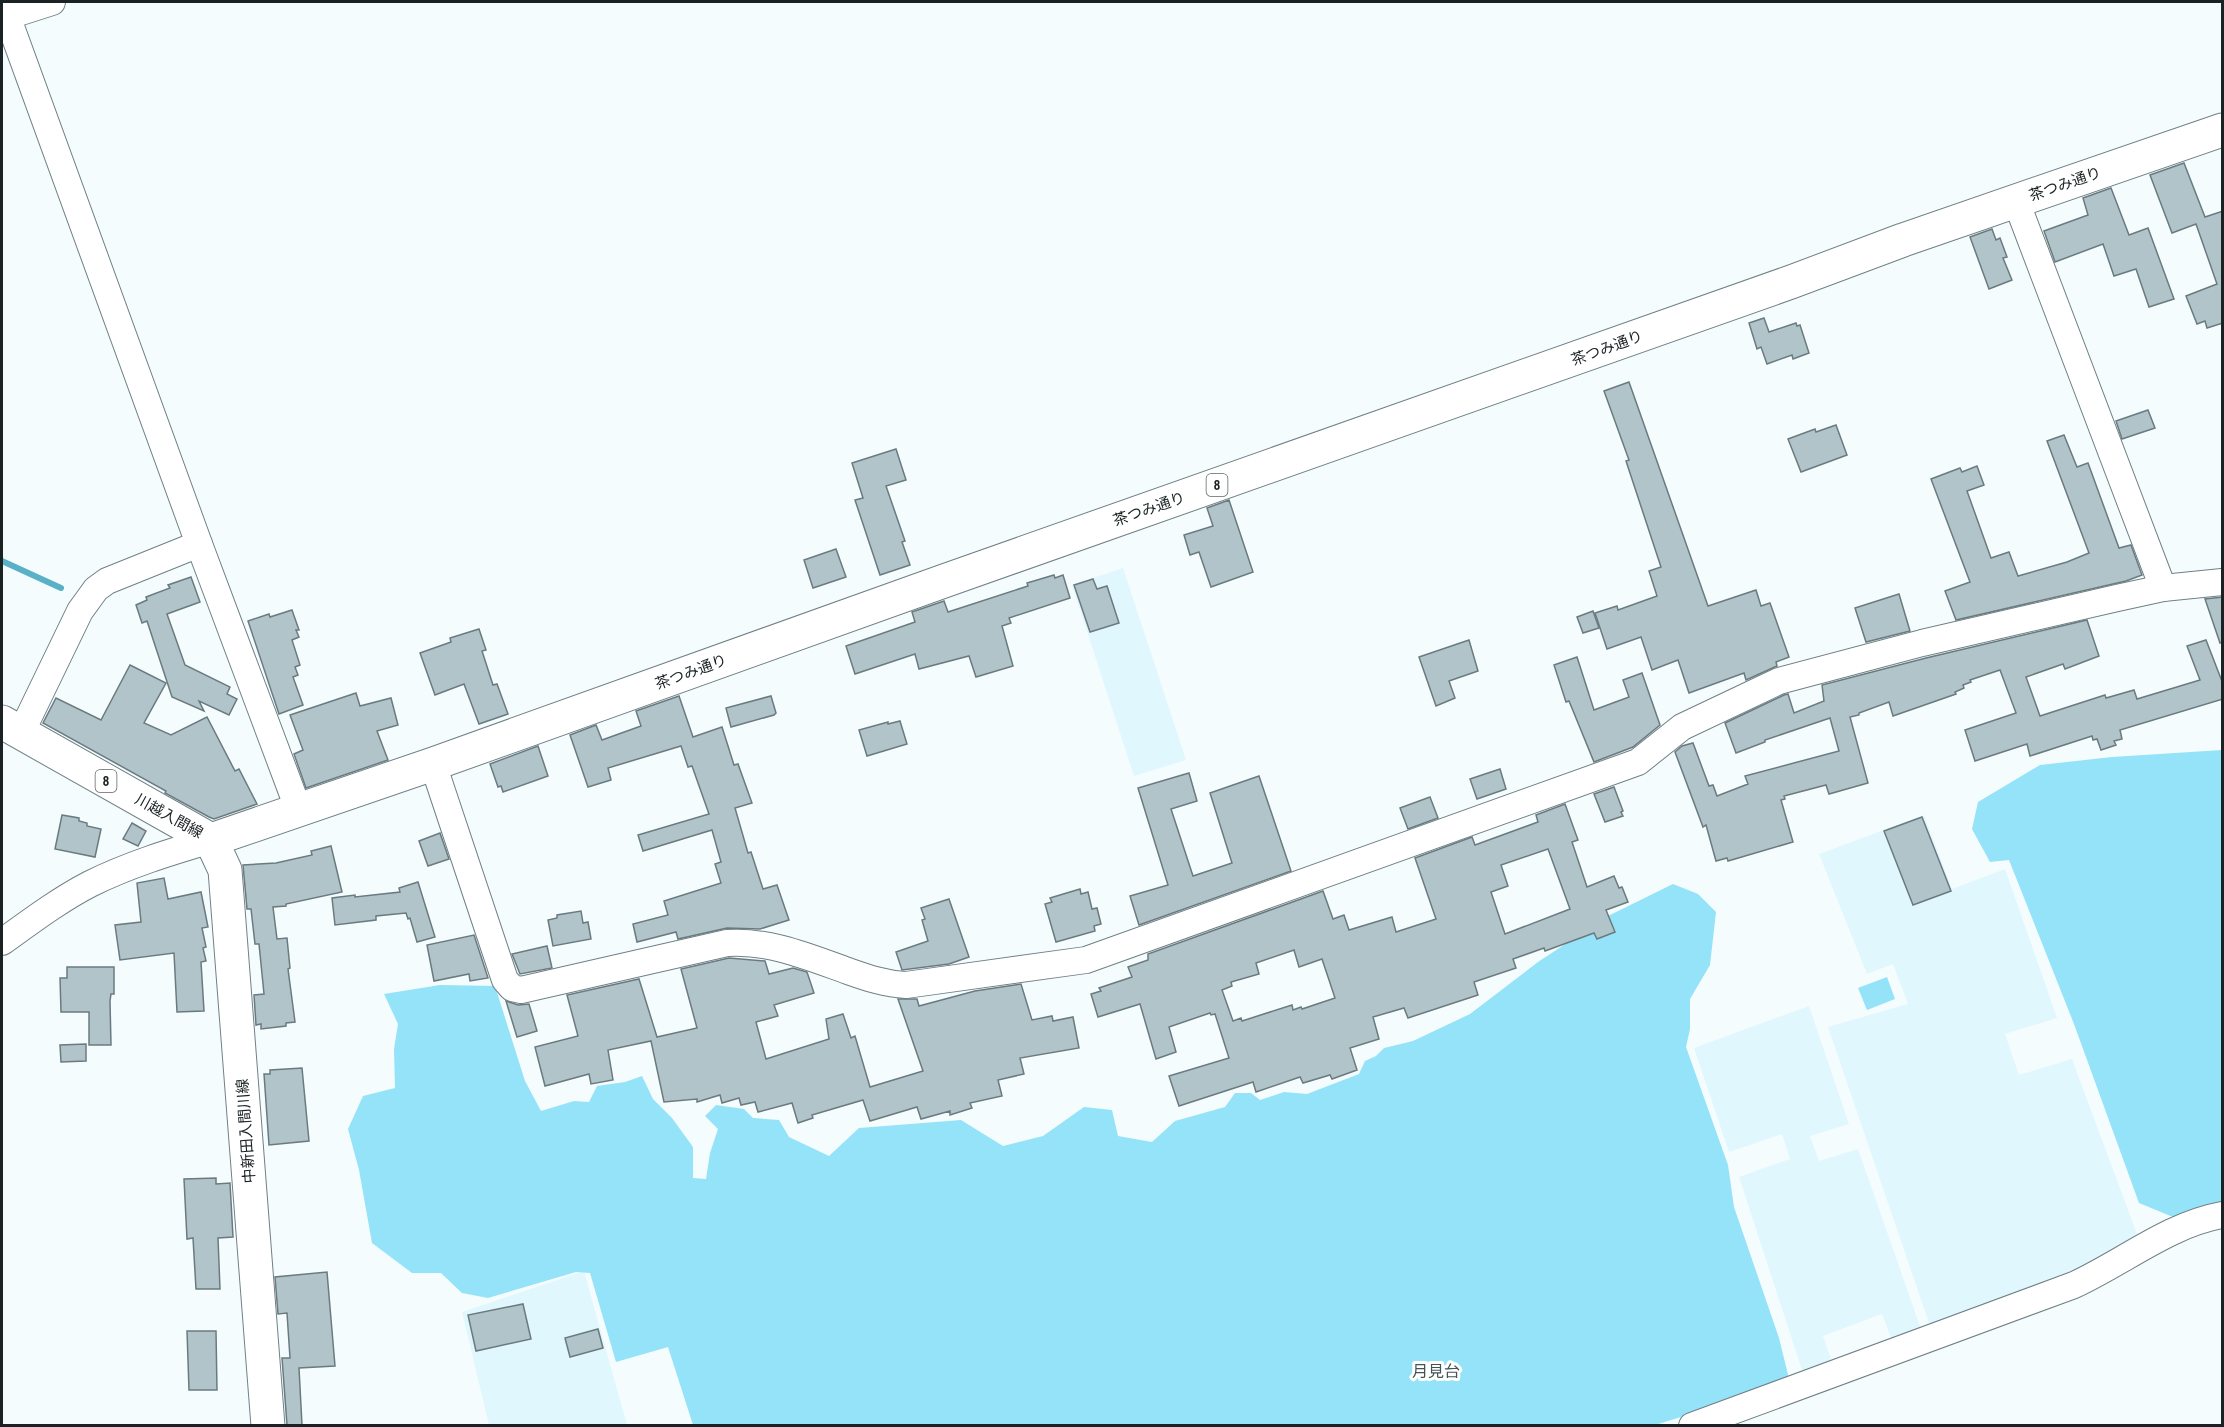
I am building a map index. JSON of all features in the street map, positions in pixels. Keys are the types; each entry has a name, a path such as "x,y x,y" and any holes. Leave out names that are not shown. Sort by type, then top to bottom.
{"main road":[{"name":"茶つみ通り","path":"211,840 433,764 944,580 2223,130"},
{"name":"川越入間線","path":"11,728 211,840"},
{"name":"中新田入間川線","path":"211,840 225,870 268,1425"}],"street":[{"path":"51,2 3,12 299,811"},
{"path":"2016,201 2163,588"},
{"path":"11,728 87,599 96,589 107,581 199,544"},
{"path":"433,764 505,980 512,988 521,990 727,943 746,942 804,955 881,982 906,985 1086,960 1638,762 1682,727 1779,681 1934,640 2163,588 2223,582"},
{"path":"2,942 90,884 166,853 211,840"},
{"path":"1692,1425 2074,1285 2098,1274 2177,1228 2223,1215"}],"shaded area":[{"path":"1123,568 1186,760 1134,776 1072,585"},
{"path":"2222,750 2222,1205 2173,1217 2139,1203 2074,1024 2009,860 1990,862 1972,829 1978,802 2040,765 2112,757"},
{"path":"1924,815 1952,889 2005,869 2057,1018 2005,1034 2019,1075 2072,1059 2138,1237 2088,1271 1931,1329 1828,1027 1908,1004 1893,964 1867,974 1819,854"},
{"path":"1673,884 1698,894 1716,912 1710,965 1690,999 1690,1029 1686,1047 1728,1165 1734,1207 1779,1338 1790,1383 1652,1426 693,1425 668,1347 616,1362 590,1273 576,1272 488,1298 462,1293 441,1273 412,1273 372,1243 359,1170 348,1129 363,1096 395,1088 394,1049 398,1024 384,994 440,985 495,986 525,1081 541,1111 574,1101 589,1102 597,1086 625,1082 642,1076 653,1099 672,1118 693,1147 693,1178 706,1179 710,1153 718,1129 705,1116 716,1105 744,1109 753,1118 779,1120 789,1137 829,1156 859,1128 961,1120 1003,1146 1043,1136 1084,1107 1112,1110 1118,1136 1152,1142 1175,1121 1225,1107 1235,1093 1251,1093 1260,1100 1284,1092 1307,1094 1359,1074 1365,1061 1376,1056 1384,1048 1413,1041 1470,1014 1538,962 1608,916"},
{"path":"1887,977 1895,999 1867,1010 1858,988"},
{"path":"1809,1006 1849,1124 1810,1136 1819,1161 1858,1149 1922,1332 1893,1343 1882,1314 1823,1336 1833,1365 1804,1376 1739,1177 1790,1159 1782,1134 1729,1152 1694,1048"},
{"path":"584,1271 627,1425 489,1425 462,1312"}],"building":[{"path":"2184,163 2205,217 2223,211 2223,323 2207,328 2205,321 2197,324 2186,296 2217,284 2196,224 2172,233 2150,175"},
{"path":"2111,188 2129,235 2148,228 2174,299 2149,307 2136,269 2114,276 2103,244 2055,262 2044,231 2088,215 2083,198"},
{"path":"1992,229 1996,240 2000,238 2007,257 2003,258 2012,280 1989,289 1970,237"},
{"path":"1764,318 1769,332 1796,323 1797,326 1800,325 1809,353 1793,359 1792,355 1767,364 1761,347 1757,349 1749,323"},
{"path":"1629,382 1708,606 1756,590 1761,606 1770,603 1789,657 1776,662 1777,666 1746,680 1744,673 1689,693 1678,660 1652,670 1641,637 1607,649 1595,613 1617,606 1618,610 1657,596 1649,571 1661,567 1626,461 1629,460 1604,391"},
{"path":"2148,410 2155,428 2122,439 2116,421"},
{"path":"1836,425 1847,455 1801,472 1788,439 1815,429 1816,432"},
{"path":"2064,435 2077,467 2088,463 2119,548 2131,545 2142,575 2126,581 1956,620 1945,591 1970,582 1931,479 1960,468 1962,472 1977,466 1984,485 1967,491 1991,558 2009,552 2018,576 2067,562 2089,553 2047,441"},
{"path":"896,449 906,480 886,486 905,541 902,542 910,565 880,575 855,500 863,498 852,463"},
{"path":"1229,500 1253,572 1211,587 1199,552 1190,555 1184,535 1213,526 1207,508"},
{"path":"836,549 846,577 813,588 804,560"},
{"path":"1054,575 1055,578 1063,575 1070,598 1009,618 1011,623 1002,626 1013,666 976,677 969,656 919,669 915,654 855,674 846,646 915,622 912,612 944,601 948,612 1028,586 1027,583"},
{"path":"191,577 200,602 167,614 185,665 230,687 227,694 237,699 229,715 199,701 204,711 172,697 147,621 142,623 136,605 147,600 146,597 170,588 168,585"},
{"path":"1093,579 1097,589 1107,586 1119,623 1090,632 1074,585"},
{"path":"1899,594 1910,631 1866,642 1855,608"},
{"path":"2223,597 2223,642 2220,643 2205,599"},
{"path":"292,610 299,637 292,640 300,665 295,667 298,675 293,677 303,705 279,714 248,621"},
{"path":"1593,611 1599,628 1583,633 1577,617"},
{"path":"2087,620 2099,656 2065,669 2063,664 2026,677 2040,716 2105,695 2106,698 2134,690 2137,699 2200,680 2187,646 2206,640 2223,684 2223,699 2120,730 2122,739 2114,741 2116,745 2101,750 2097,739 2093,740 2092,736 2030,756 2027,744 1975,761 1965,730 2016,713 2000,670 1970,680 1971,682 1963,685 1964,688 1955,692 1956,694 1893,716 1889,702 1850,717 1868,783 1829,794 1826,785 1784,796 1785,799 1781,800 1793,842 1728,861 1727,858 1716,861 1706,825 1703,827 1675,752 1682,746 1693,743 1709,786 1713,785 1717,796 1748,784 1745,776 1839,751 1830,718 1765,740 1765,742 1736,753 1725,723 1784,695 1788,694 1794,713 1824,701 1822,685"},
{"path":"479,629 486,650 482,651 493,685 497,684 508,714 479,724 464,684 435,695 420,653 451,642 450,638"},
{"path":"1469,640 1478,671 1449,681 1455,698 1436,706 1419,657"},
{"path":"1577,657 1594,710 1629,697 1623,680 1642,673 1660,725 1633,747 1594,762 1569,701 1566,702 1554,665"},
{"path":"130,665 166,683 144,723 171,735 207,717 235,771 239,769 257,804 214,819 43,723 56,698 101,720"},
{"path":"356,693 360,706 391,698 398,725 377,731 388,760 306,788 294,754 303,750 290,715"},
{"path":"679,696 693,737 722,727 734,765 738,764 752,803 735,808 748,853 751,852 763,889 777,885 789,920 760,929 727,928 678,939 676,932 637,942 633,924 668,915 664,901 721,883 715,864 721,862 712,830 643,851 638,835 709,814 692,766 688,767 681,746 608,768 611,780 588,787 570,735 596,725 602,740 641,726 636,711"},
{"path":"771,696 776,713 774,715 731,727 726,708"},
{"path":"900,721 907,744 867,756 859,730"},
{"path":"538,746 548,776 503,792 501,786 498,787 490,764"},
{"path":"1500,769 1506,789 1477,799 1470,779"},
{"path":"1189,773 1197,801 1171,809 1193,876 1232,863 1210,793 1259,776 1291,871 1139,925 1130,896 1168,885 1138,788"},
{"path":"1614,787 1623,816 1605,822 1594,794"},
{"path":"1430,797 1438,818 1408,829 1400,808"},
{"path":"1565,804 1578,840 1572,842 1587,887 1614,876 1619,888 1622,887 1628,902 1606,910 1615,932 1597,939 1594,933 1545,951 1544,948 1513,959 1516,968 1474,982 1478,995 1408,1018 1404,1008 1373,1017 1379,1039 1350,1048 1357,1070 1332,1079 1330,1075 1303,1083 1300,1077 1256,1092 1253,1082 1179,1106 1169,1076 1229,1058 1215,1014 1210,1013 1169,1027 1176,1052 1156,1059 1140,1004 1098,1017 1091,994 1101,991 1099,988 1132,977 1128,967 1148,960 1148,954 1323,891 1333,919 1344,915 1349,930 1392,917 1396,932 1436,919 1415,858 1472,837 1475,845 1538,822 1536,815","holes":["1548,849 1570,909 1505,934 1491,892 1508,886 1501,865","1294,950 1299,967 1322,959 1335,998 1302,1009 1301,1007 1293,1010 1292,1005 1242,1021 1241,1018 1233,1021 1222,990 1232,986 1231,982 1259,974 1256,963"]},
{"path":"62,815 79,818 79,821 87,823 87,826 101,829 95,857 55,849"},
{"path":"1922,817 1951,891 1913,905 1884,831"},
{"path":"132,823 146,831 138,846 123,839"},
{"path":"440,833 449,859 428,866 419,841"},
{"path":"331,846 342,892 273,907 277,939 287,938 290,968 288,969 295,1022 286,1023 286,1026 261,1029 261,1024 256,1025 254,995 264,994 259,944 255,944 251,909 247,909 243,865 276,863 312,855 311,851"},
{"path":"164,878 168,899 201,892 208,927 202,928 206,947 203,948 206,961 201,962 204,1011 177,1012 174,953 120,960 115,925 141,922 137,883"},
{"path":"418,882 435,937 417,942 410,918 408,919 406,913 376,916 376,920 335,925 332,898 400,892 399,888"},
{"path":"1080,889 1081,894 1088,892 1092,909 1097,908 1101,924 1094,926 1095,931 1056,942 1045,904 1052,902 1050,898"},
{"path":"949,899 969,957 949,964 902,970 896,952 928,941 921,908"},
{"path":"581,911 583,923 588,922 591,939 553,946 548,920 557,918 557,915"},
{"path":"474,935 488,978 470,981 469,974 434,981 427,945"},
{"path":"547,946 552,968 520,974 512,954"},
{"path":"729,958 765,961 769,974 793,968 807,972 814,993 774,1005 778,1016 756,1022 766,1059 829,1039 826,1019 843,1014 851,1038 855,1036 870,1087 923,1071 898,999 917,999 919,1006 975,991 1021,984 1032,1020 1052,1016 1053,1021 1073,1017 1079,1048 1020,1058 1024,1074 998,1080 1002,1096 970,1103 972,1108 950,1115 950,1111 921,1119 917,1107 870,1121 863,1100 812,1115 813,1118 798,1123 792,1103 758,1112 755,1102 741,1105 739,1098 722,1103 720,1095 697,1102 697,1099 664,1102 651,1041 608,1050 613,1080 591,1084 589,1074 545,1086 535,1047 578,1036 567,995 639,979 657,1037 697,1028 681,969"},
{"path":"67,967 114,967 114,994 111,994 110,1001 111,1045 89,1045 89,1012 61,1012 60,978 67,978"},
{"path":"506,1001 518,1005 529,1004 537,1031 517,1037"},
{"path":"86,1044 86,1061 61,1062 60,1045"},
{"path":"302,1068 309,1141 269,1145 264,1074 270,1074 270,1070"},
{"path":"216,1178 216,1184 230,1183 233,1237 218,1238 220,1289 196,1289 193,1238 187,1239 184,1179"},
{"path":"327,1272 335,1366 299,1368 302,1425 287,1425 282,1358 290,1358 287,1313 278,1314 275,1277"},
{"path":"523,1304 531,1339 476,1351 468,1315"},
{"path":"598,1329 603,1348 570,1357 565,1338"},
{"path":"187,1331 216,1331 217,1390 189,1390"}],"waterway":[{"path":"2,561 61,588"}],"district":[{"name":"月見台","path":"1436,1371"}]}
